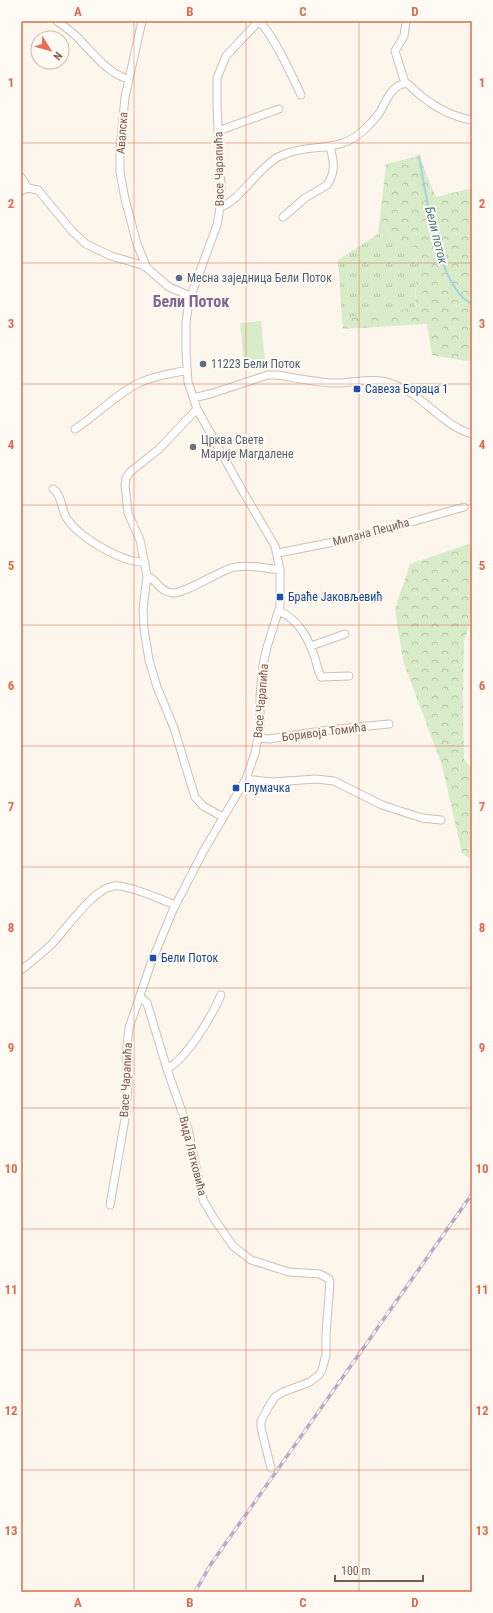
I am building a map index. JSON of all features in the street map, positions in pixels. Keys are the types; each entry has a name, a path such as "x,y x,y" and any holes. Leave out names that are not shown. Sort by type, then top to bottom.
{"street":[{"path":"57,21 76,36 110,70 128,79"},
{"name":"Авалска","path":"142,21 128,79 121,130 120,172 125,199 137,244 147,268"},
{"path":"259,21 275,45 301,95"},
{"name":"Васе Чарапића","path":"110,1205 126,1113 128,1084 126,1054 129,1028 160,940 175,904 223,817 242,788 246,779 255,753 260,727 260,696 263,665 267,647 279,611 280,570 278,553 271,536 244,493 197,409 188,382 187,370 186,330 190,296 217,225 220,207 221,187 216,93 219,72 230,51 259,21"},
{"path":"406,21 404,36 396,52 405,83 435,106 472,120"},
{"path":"220,207 231,202 262,169 277,158 297,150 330,147 345,143 358,136 379,113 392,91 405,83"},
{"path":"218,131 279,109"},
{"path":"283,218 297,204 327,185 334,167 330,147"},
{"path":"21,176 24,190"},
{"name":"Авалска","path":"24,190 38,190 72,231 86,244 113,257 132,261 147,268 169,287 190,296"},
{"path":"132,261 137,244"},
{"path":"75,429 93,418 111,402 139,383 187,370"},
{"path":"193,398 268,375 333,383 371,380 383,381 405,389 456,428 472,434"},
{"path":"197,409 162,445 134,468 126,478 126,495 128,513 140,540 145,562 147,576 144,629 153,677 174,728 195,797 203,806 223,817"},
{"path":"53,489 59,496 66,516 72,526 84,536 111,552 133,560 145,562"},
{"name":"Милана Пецића","path":"278,553 359,537 464,507"},
{"path":"147,576 152,578 164,591 176,593 215,574 232,568 244,566 280,570"},
{"path":"279,611 289,617 303,630 311,646 322,676 349,676"},
{"path":"311,646 345,634"},
{"name":"Боривоја Томића","path":"258,738 269,739 328,730 389,724"},
{"path":"246,779 272,782 316,779 334,781 382,805 422,818 441,820"},
{"path":"21,970 52,943 95,896 110,886 115,885 129,888 175,904"},
{"path":"167,1069 184,1054 212,1012 221,995"},
{"name":"Вида Латковића","path":"140,997 147,1002 167,1069 188,1129 204,1200 233,1246 248,1258 260,1264 289,1272 320,1274 329,1279 330,1282 326,1355 322,1370 319,1375 310,1382 283,1392 275,1397 268,1406 261,1421 261,1428 271,1468"}],"green space":[{"path":"419,156 436,197 472,188 472,362 432,355 427,324 343,329 342,318 415,308 417,248 378,234 386,164"},
{"path":"378,234 417,248 415,309 342,318 338,260"},
{"path":"261,321 265,361 244,363 240,323"},
{"path":"472,543 472,618 464,641 463,704 464,759 472,769 472,861 462,853 442,765 403,661 395,609 410,564"}],"waterway":[{"name":"Бели поток","path":"419,156 435,238 442,260 450,279 460,295 472,304"}],"railway":[{"path":"195,1592 211,1564 472,1194"}],"place":[{"name":"Месна заједница Бели Поток","path":"179,278"},
{"name":"11223 Бели Поток","path":"203,364"},
{"name":"Савеза Бораца 1","path":"357,389"},
{"name":"Црква Свете Марије Магдалене","path":"193,447"},
{"name":"Браће Јаковљевић","path":"280,597"},
{"name":"Глумачка","path":"236,788"},
{"name":"Бели Поток","path":"153,958"}],"district":[{"name":"Бели Поток","path":"191,301"}]}
